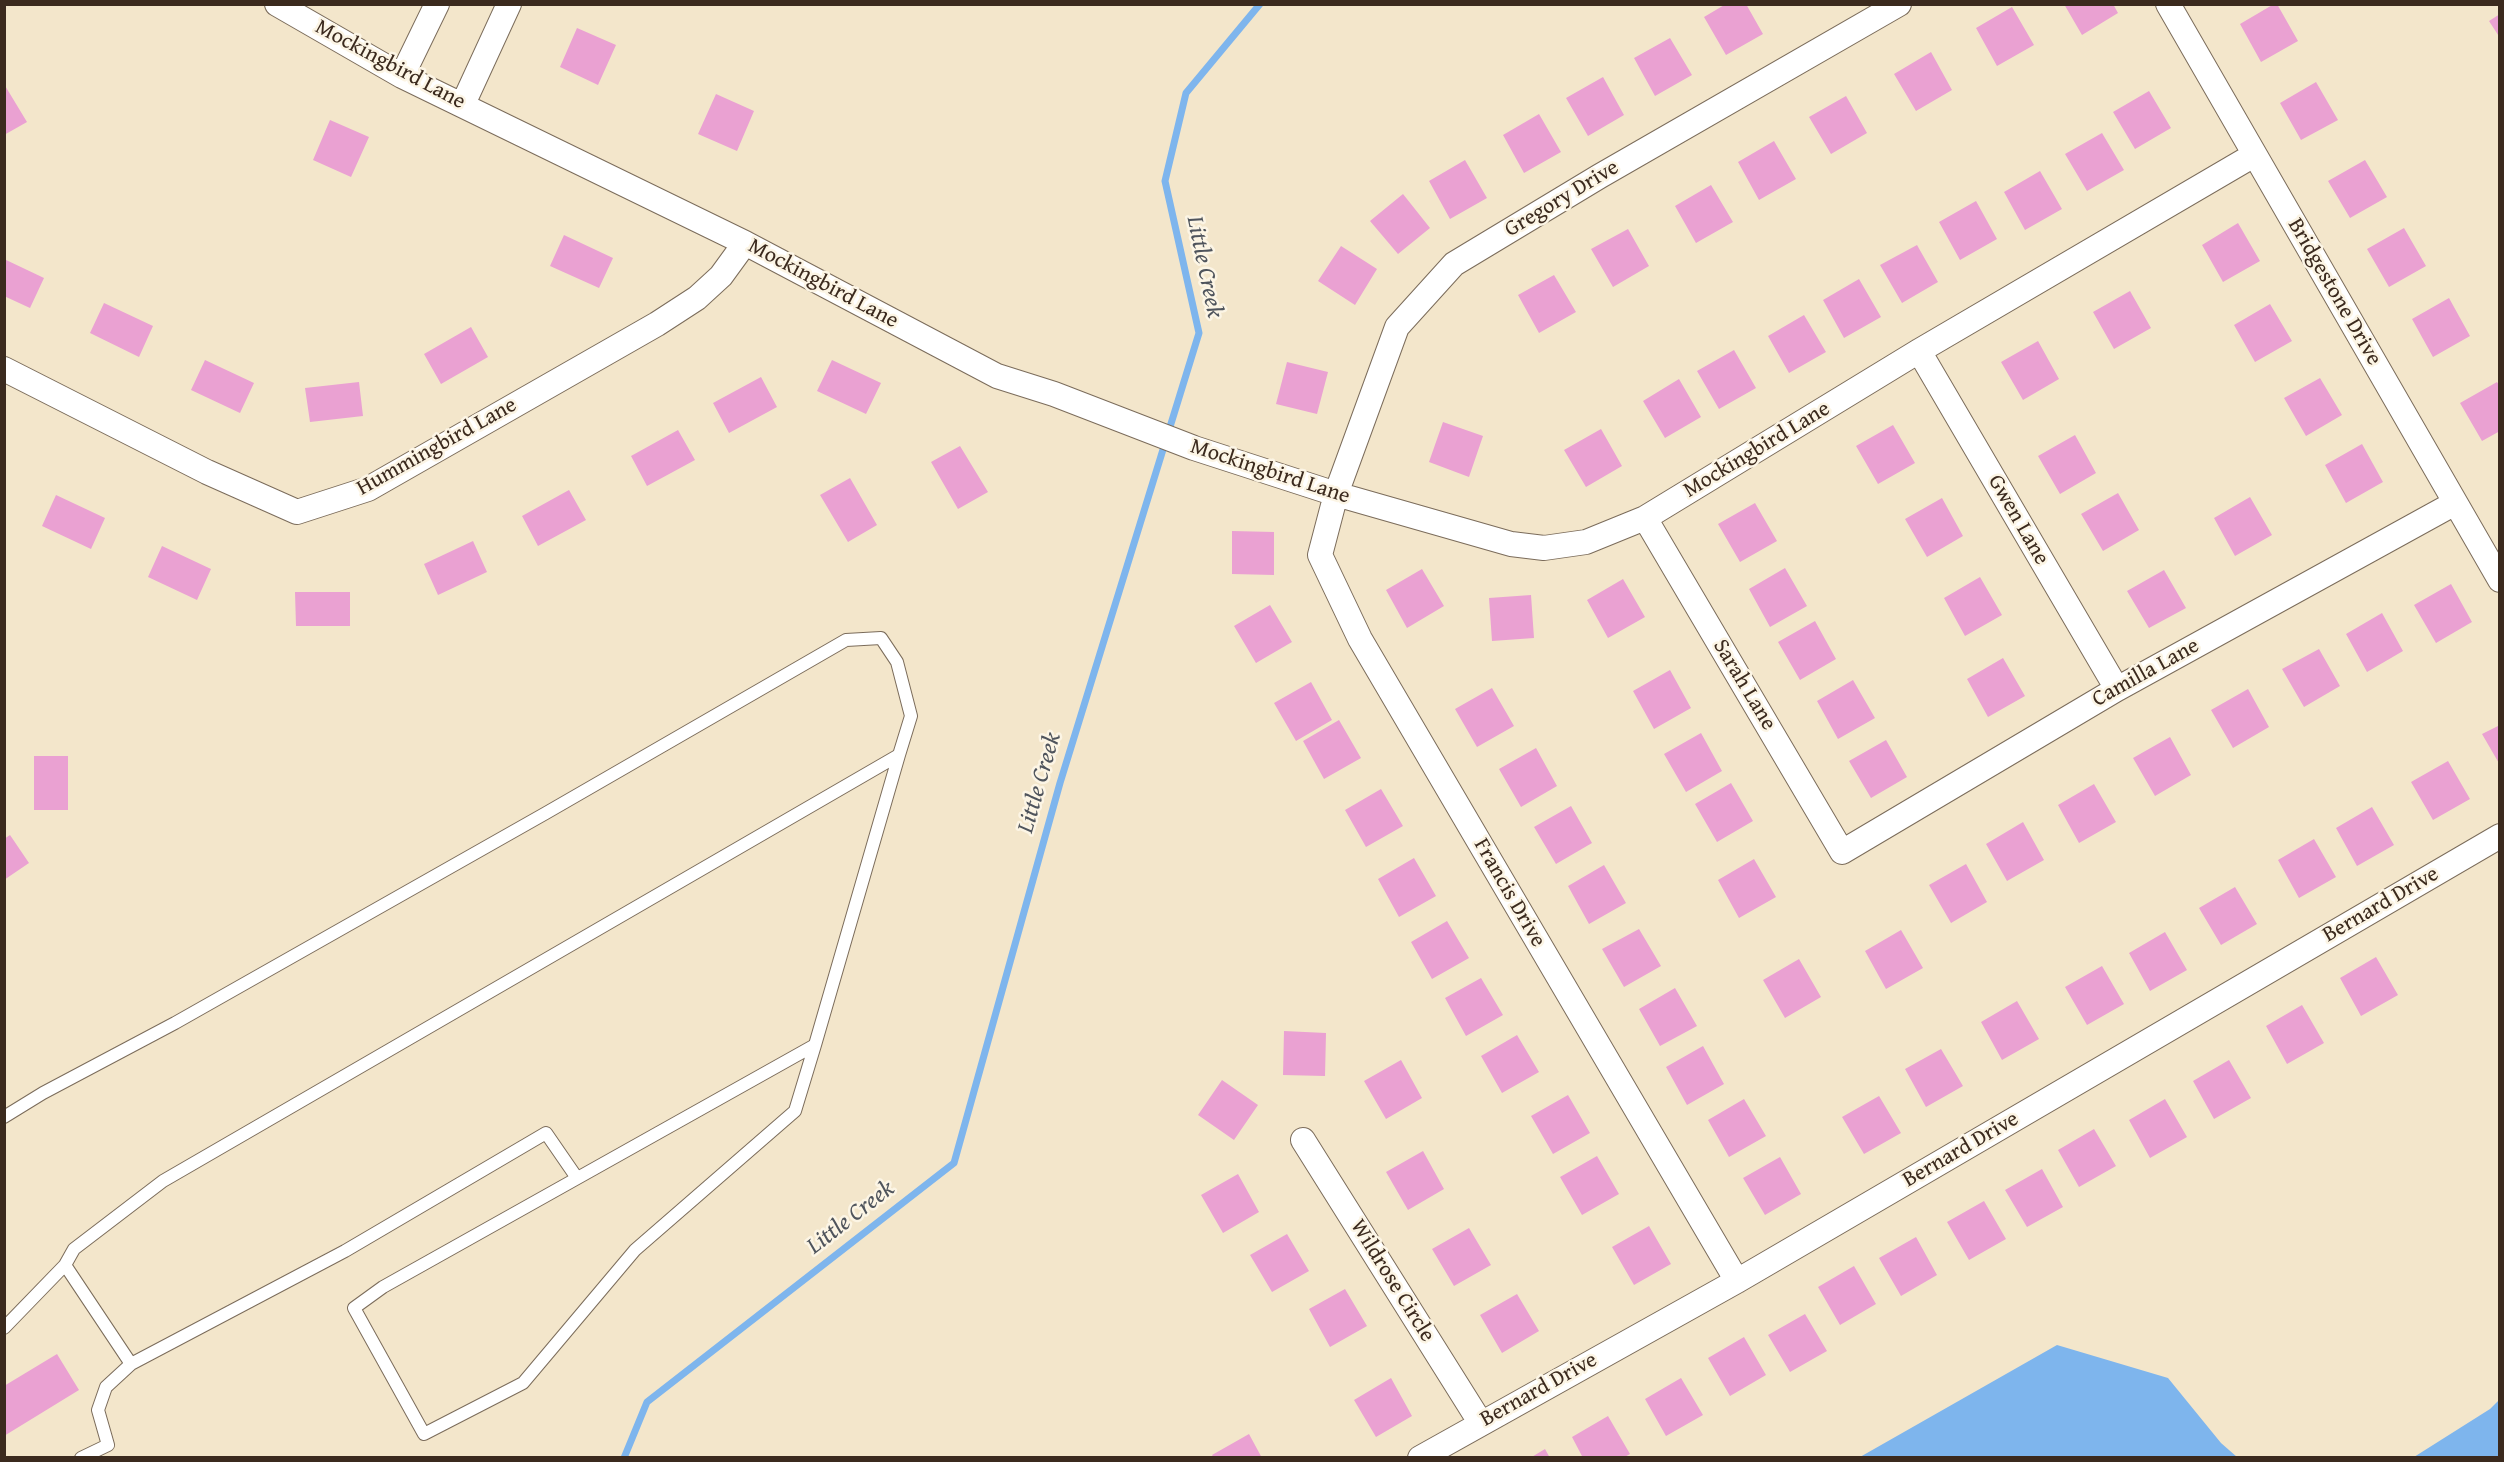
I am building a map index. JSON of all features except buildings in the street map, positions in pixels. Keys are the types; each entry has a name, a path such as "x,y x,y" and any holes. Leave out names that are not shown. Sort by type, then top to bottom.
{"street":[{"name":"Mockingbird Lane","path":"277,4 402,76 745,243 997,376 1130,422 1194,448 1336,494 1511,544 1544,548 1586,542 1645,518 1919,351 2254,155"},
{"path":"402,76 437,4"},
{"path":"463,104 509,4"},
{"name":"Gregory Drive","path":"1336,494 1397,327 1454,264 1600,176 1899,4"},
{"name":"Bridgestone Drive","path":"2168,4 2499,580"},
{"name":"Hummingbird Lane","path":"4,369 207,472 297,512 368,489 657,324 697,298 721,276 745,243"},
{"name":"Gwen Lane","path":"1919,351 2116,689"},
{"name":"Francis Drive","path":"1336,494 1320,555 1360,639 1737,1281"},
{"name":"Camilla Lane","path":"1842,852 2116,689 2455,503"},
{"name":"Sarah Lane","path":"1645,518 1842,852"},
{"name":"Bernard Drive","path":"1420,1458 1480,1422 1737,1281 2499,836"},
{"name":"Wildrose Circle","path":"1303,1140 1480,1422"}],"lane":[{"path":"4,1117 43,1093 175,1023 546,813 846,640 881,638 897,662 911,716 899,754 815,1045 795,1111 635,1250 523,1383 424,1434 354,1308 383,1287 815,1045"},
{"path":"4,1328 65,1265 74,1249 163,1181 899,754"},
{"path":"81,1458 108,1445 99,1410 106,1387 131,1364 345,1251 546,1133 577,1178"},
{"path":"65,1265 131,1364"}],"water":[{"path":"2057,1345 2168,1378 2221,1443 2237,1457 1860,1457"},
{"path":"2499,1400 2499,1457 2414,1457 2490,1409"}],"waterway":[{"name":"Little Creek","path":"624,1458 647,1402 954,1163 1060,783 1199,333 1165,181 1186,93 1260,4"}]}
